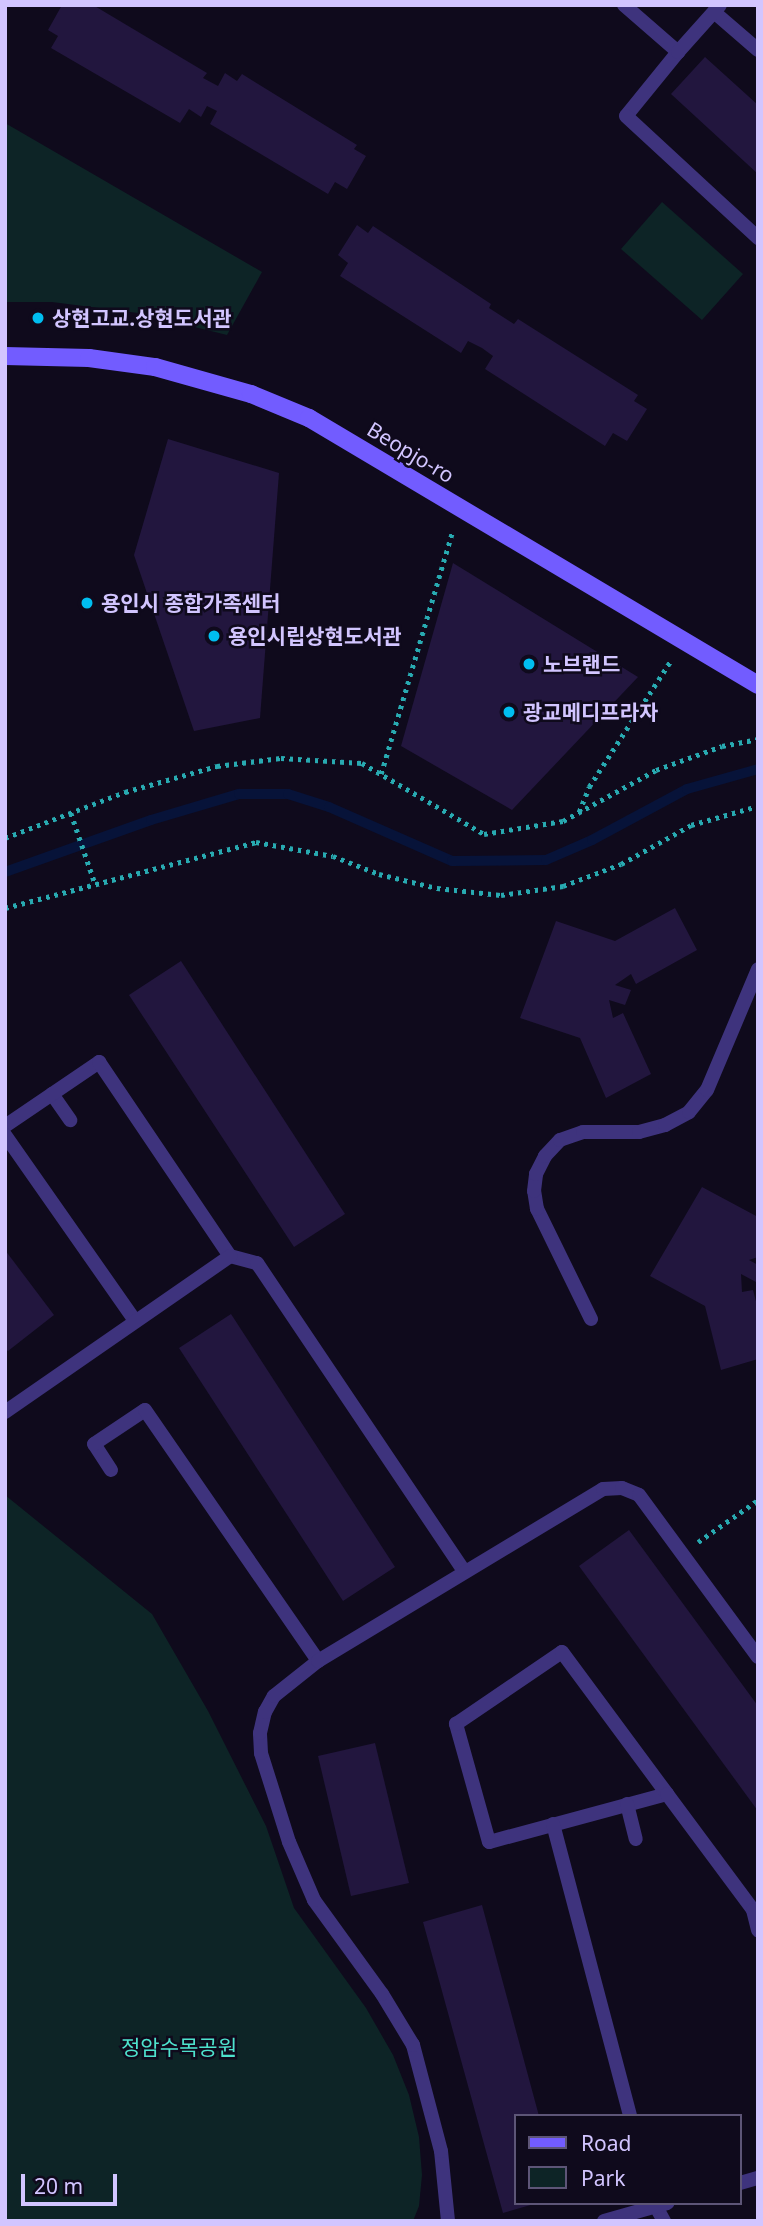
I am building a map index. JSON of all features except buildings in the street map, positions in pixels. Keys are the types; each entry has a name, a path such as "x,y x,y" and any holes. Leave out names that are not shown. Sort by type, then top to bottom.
{"street":[{"name":"Beopjo-ro","path":"5,356 124,362 185,374 251,394 309,418 758,685"}],"lane":[{"path":"624,5 678,52"},
{"path":"758,50 717,8 626,116 758,238"},
{"path":"591,1319 537,1209 534,1191 536,1174 545,1156 560,1140 583,1132 641,1138 689,1112 707,1090 758,969"},
{"path":"5,1126 99,1062 230,1256 257,1263 465,1572"},
{"path":"52,1094 70,1120"},
{"path":"5,1135 135,1321"},
{"path":"5,1412 230,1256"},
{"path":"111,1471 94,1444 145,1410 318,1661"},
{"path":"448,2221 441,2151 413,2045 382,1994 314,1900 289,1842 261,1753 260,1732 265,1712 275,1696 318,1661 603,1489 622,1488 639,1495 758,1657"},
{"path":"667,1794 489,1842 456,1724 562,1652 753,1910 758,1930"},
{"path":"627,1804 636,1839"},
{"path":"553,1824 629,2114"},
{"path":"604,2221 655,2205"}],"path":[{"path":"382,774 460,509"},
{"path":"579,812 589,787 683,640"},
{"path":"5,838 125,792 217,766 281,758 362,763 484,834 563,821 656,770 722,746 758,739"},
{"path":"5,908 95,883 158,871 256,842 333,856 379,874 437,888 500,895 563,886 621,864 691,825 758,806"},
{"path":"71,813 95,883"},
{"path":"682,1553 758,1500"}],"green space":[{"path":"5,123 262,272 227,335 138,313 52,302 5,302"},
{"path":"662,202 743,274 702,320 621,249"},
{"name":"정암수목공원","path":"5,1495 152,1614 208,1711 266,1826 294,1908 366,2008 393,2055 409,2095 419,2137 422,2175 419,2206 413,2221 5,2221"}],"waterway":[{"path":"5,872 151,820 239,794 288,794 329,807 452,861 546,860 592,840 687,789 758,769"}],"place":[{"name":"상현고교.상현도서관","path":"38,318"},
{"name":"용인시 종합가족센터","path":"87,603"},
{"name":"용인시립상현도서관","path":"214,636"},
{"name":"노브랜드","path":"529,664"},
{"name":"광교메디프라자","path":"509,712"}]}
